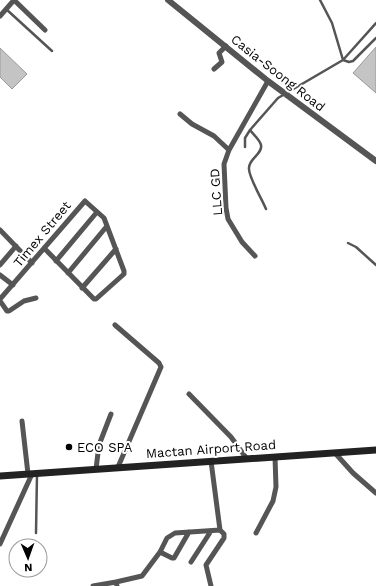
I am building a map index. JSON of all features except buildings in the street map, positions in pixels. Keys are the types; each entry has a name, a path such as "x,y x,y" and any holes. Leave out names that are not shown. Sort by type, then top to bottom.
{"main road":[{"name":"Mactan Airport Road","path":"0,476 376,450"}],"street":[{"path":"0,16 14,0 45,30"},
{"name":"Casia-Soong Road","path":"169,0 268,81 376,160"},
{"path":"214,69 222,62 219,53 226,46"},
{"name":"LLC GD","path":"255,256 242,242 228,219 224,164 229,150 268,81"},
{"path":"180,114 192,124 214,136 229,150"},
{"name":"Timex Street","path":"0,300 85,201 97,212"},
{"path":"44,248 94,299 96,299 124,274 104,218 97,212 56,260"},
{"path":"68,273 107,226"},
{"path":"0,230 32,263"},
{"path":"0,265 16,246"},
{"path":"82,288 116,249"},
{"path":"0,275 13,285"},
{"path":"0,300 9,312 24,301 36,298"},
{"path":"114,325 161,366 118,467"},
{"path":"189,394 231,437 246,458"},
{"path":"96,469 99,445 111,414"},
{"path":"0,544 32,474 22,421"},
{"path":"336,453 353,473 376,493"},
{"path":"256,533 273,501 276,487 275,457"},
{"path":"211,461 220,530 224,534 224,538 206,566 211,586"},
{"path":"93,586 117,584 142,576 170,536 175,533 220,530"},
{"path":"191,562 211,531"},
{"path":"160,552 174,558 189,532"}],"lane":[{"path":"320,0 332,23 343,60"},
{"path":"6,9 52,51"},
{"path":"245,147 245,138 250,130 278,98 343,60 376,23"},
{"path":"343,60 349,62 353,61 376,38"},
{"path":"250,130 261,144 261,149 250,162 249,173 266,209"},
{"path":"348,243 356,247 376,265"},
{"path":"32,474 36,533"}],"place":[{"name":"ECO SPA","path":"69,447"}]}
